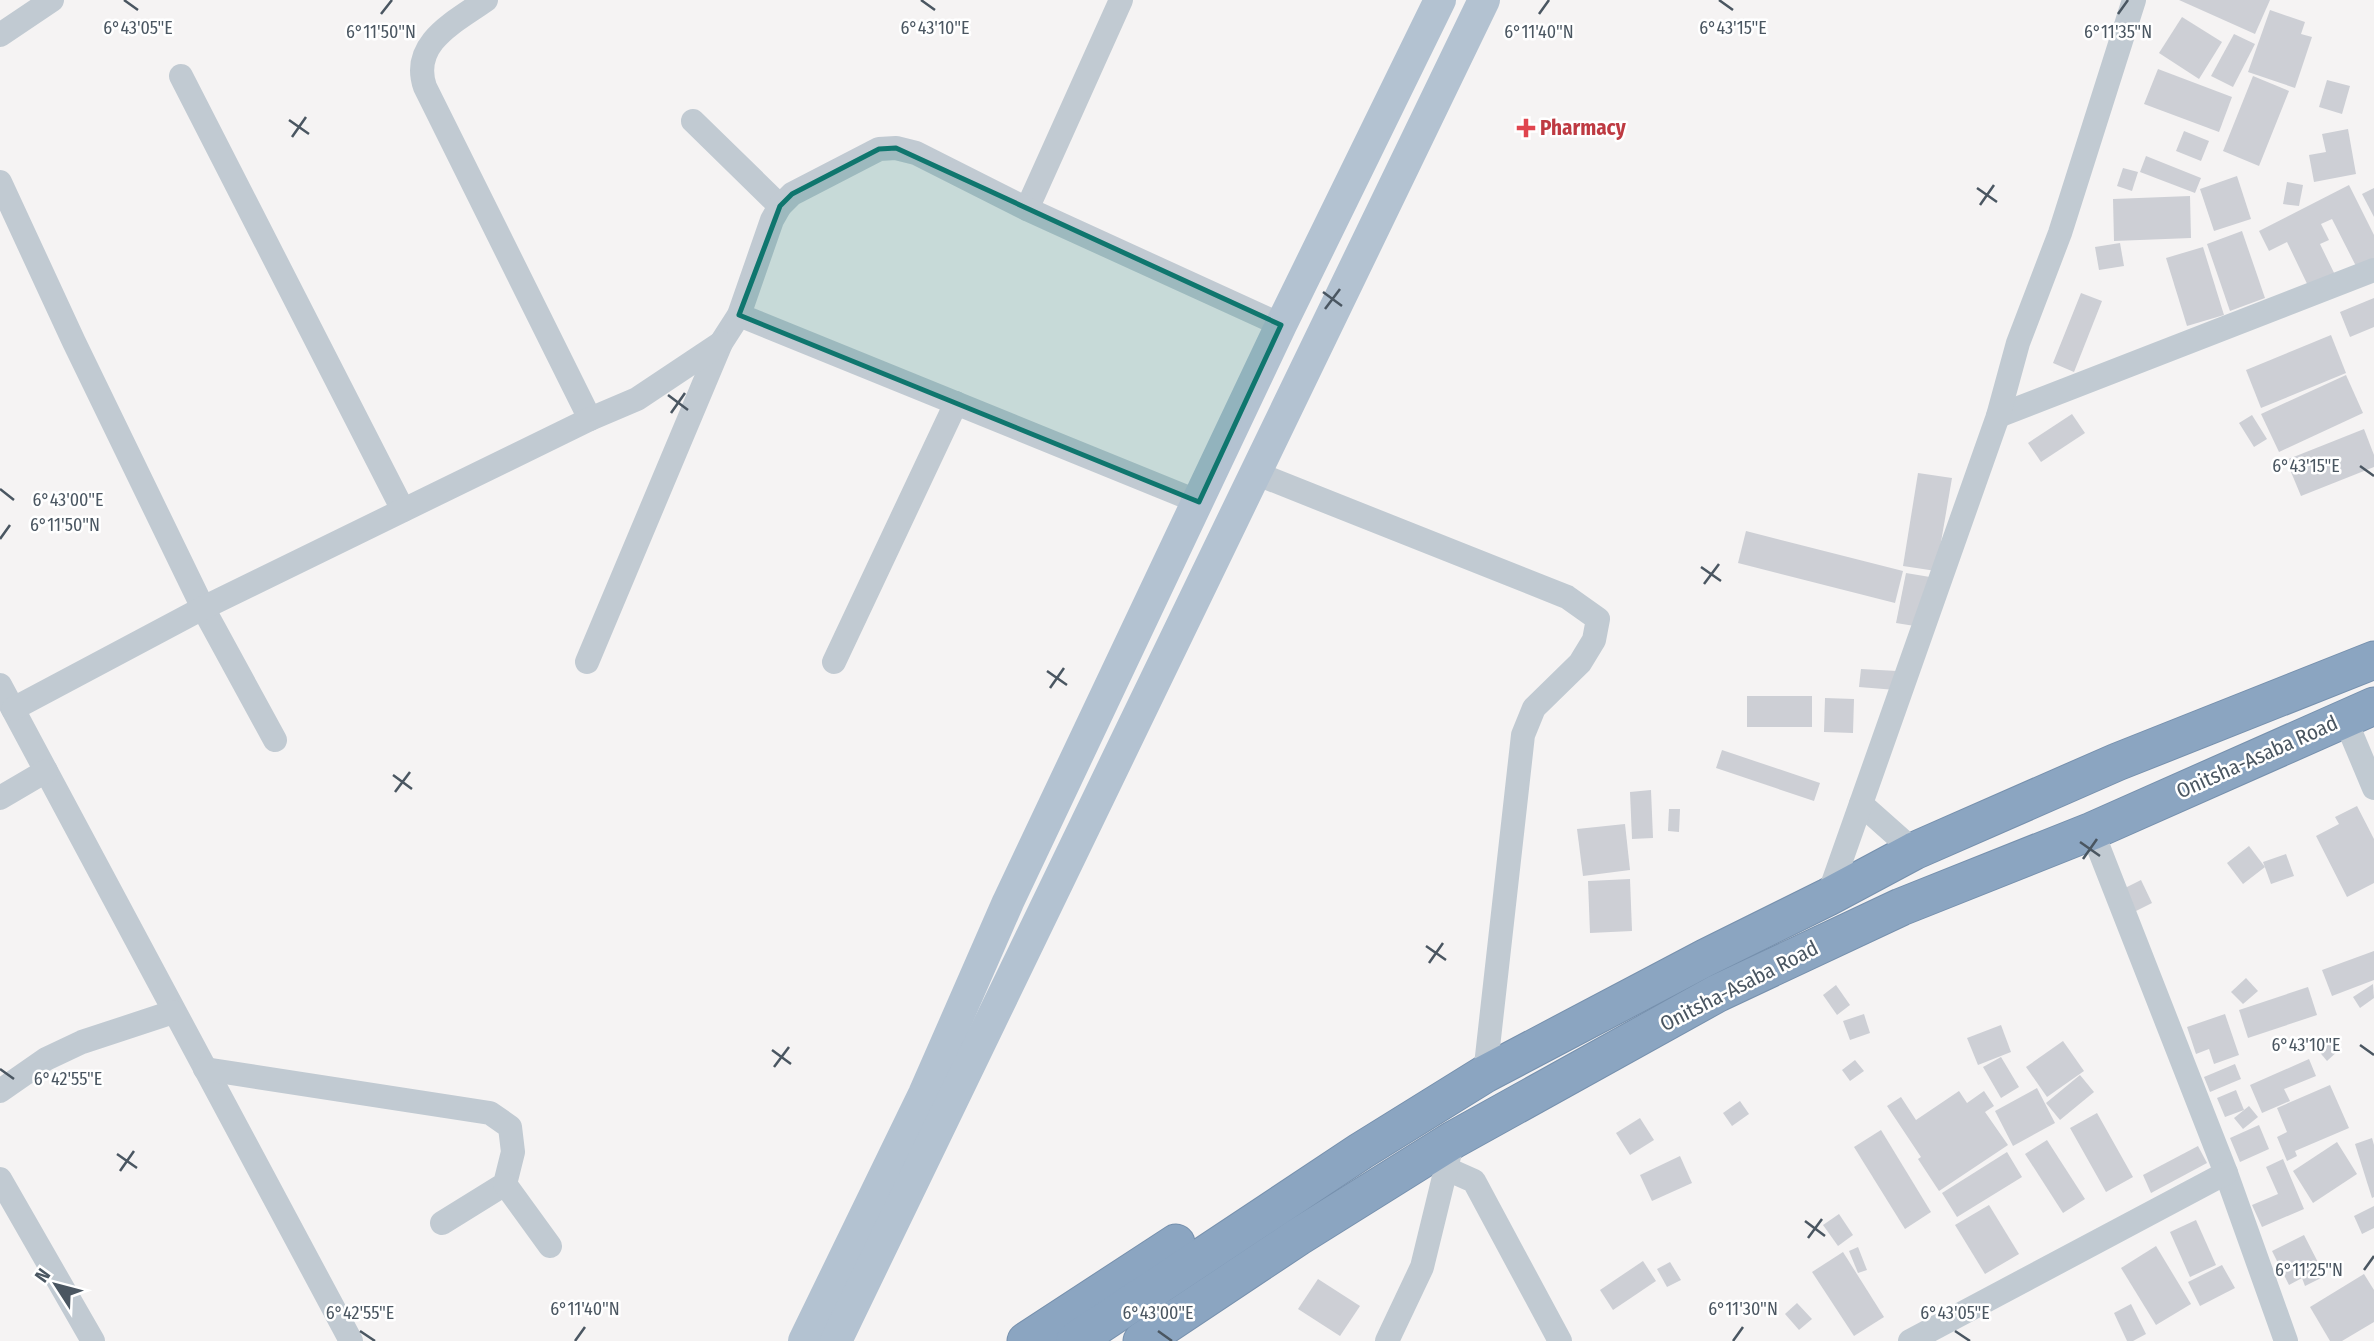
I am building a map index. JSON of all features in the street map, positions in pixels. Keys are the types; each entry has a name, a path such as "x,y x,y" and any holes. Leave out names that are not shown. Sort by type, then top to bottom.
{"highway":[{"path":"1075,1341 1361,1151 1485,1074 1705,958 1914,852 2117,762 2374,660"},
{"path":"2265,702 2290,742"},
{"name":"Onitsha-Asaba Road","path":"1142,1341 1298,1237 1399,1174 1450,1154 1718,993 1901,907 2092,831 2359,712"},
{"path":"1026,1341 1249,1197 1287,1178 1361,1151"},
{"path":"1187,1341 1312,1258 1384,1199 1399,1174"}],"main road":[{"path":"804,1341 924,1094 1008,902 1281,325 1440,0"},
{"path":"836,1341 1484,0"}],"street":[{"path":"0,35 52,0"},
{"path":"485,0 436,36 424,55 420,74 590,419"},
{"path":"1027,209 1121,0"},
{"path":"1828,897 1998,416 2018,343 2060,233 2134,0"},
{"path":"181,76 403,510"},
{"path":"693,121 780,206"},
{"path":"587,662 721,343 739,315 772,220 780,206 792,194 879,149 896,148 915,153 1027,209 1281,325"},
{"path":"0,182 203,608 275,740"},
{"path":"1998,416 2374,270"},
{"path":"739,315 1199,502"},
{"path":"13,709 203,608 590,419 637,399 721,343"},
{"path":"834,662 956,403"},
{"path":"1255,473 1567,597 1598,619 1594,640 1580,663 1534,708 1523,735 1485,1074"},
{"path":"0,685 351,1341"},
{"path":"2359,712 2374,788"},
{"path":"0,798 46,771"},
{"path":"1861,804 1914,852"},
{"path":"2092,831 2226,1173 2286,1341"},
{"path":"0,1091 46,1059 82,1042 173,1012"},
{"path":"205,1069 490,1113 510,1127 513,1152 505,1184 442,1223"},
{"path":"1387,1341 1422,1266 1450,1154"},
{"path":"1450,1154 1474,1181 1560,1341"},
{"path":"1910,1341 2226,1173"},
{"path":"0,1180 93,1341"},
{"path":"505,1184 550,1246"}],"highlighted area":[{"path":"896,148 1281,325 1199,502 739,315 780,206 792,194 879,149"}],"building":[{"path":"2179,0 2270,0 2255,34"},
{"path":"2270,10 2305,22 2301,34 2312,37 2295,88 2248,72"},
{"path":"2182,17 2222,42 2199,79 2159,53"},
{"path":"2234,34 2255,44 2233,87 2211,76"},
{"path":"2158,69 2232,97 2219,132 2144,104"},
{"path":"2253,76 2289,91 2259,166 2223,151"},
{"path":"2327,80 2350,86 2342,114 2319,107"},
{"path":"2348,129 2356,174 2314,182 2309,155 2326,152 2322,134"},
{"path":"2184,131 2209,141 2201,161 2176,151"},
{"path":"2146,156 2201,178 2195,193 2140,172"},
{"path":"2123,168 2138,172 2132,191 2117,186"},
{"path":"2237,176 2251,219 2214,231 2200,189"},
{"path":"2287,182 2303,185 2299,206 2283,204"},
{"path":"2349,185 2374,235 2374,262 2358,270 2332,219 2321,224 2329,240 2320,244 2337,279 2311,292 2287,242 2269,251 2259,231"},
{"path":"2374,188 2374,217 2362,194"},
{"path":"2190,196 2191,238 2114,241 2113,199"},
{"path":"2242,231 2265,298 2230,311 2207,244"},
{"path":"2120,243 2124,266 2099,270 2095,247"},
{"path":"2203,247 2224,315 2187,326 2166,258"},
{"path":"2081,293 2102,301 2074,372 2053,363"},
{"path":"2374,298 2374,327 2350,337 2340,312"},
{"path":"2331,335 2346,373 2261,408 2246,370"},
{"path":"2346,375 2363,413 2279,452 2261,414"},
{"path":"2072,414 2085,433 2041,462 2028,443"},
{"path":"2252,415 2267,439 2254,447 2239,423"},
{"path":"2364,429 2374,455 2374,467 2301,496 2286,460"},
{"path":"1918,473 1952,478 1936,571 1903,566"},
{"path":"1746,531 1903,571 1895,603 1738,563"},
{"path":"1906,573 1930,577 1921,627 1896,623"},
{"path":"1861,669 1897,671 1896,690 1859,687"},
{"path":"1747,696 1812,696 1812,727 1747,727"},
{"path":"1825,698 1854,699 1853,733 1824,732"},
{"path":"1722,750 1820,783 1814,801 1716,768"},
{"path":"1651,790 1653,838 1632,839 1630,792"},
{"path":"2357,806 2374,839 2374,883 2347,897 2316,836 2339,824 2335,817"},
{"path":"1669,809 1680,809 1679,832 1668,831"},
{"path":"1625,824 1630,870 1583,876 1577,829"},
{"path":"2249,846 2265,867 2243,884 2227,863"},
{"path":"2286,854 2294,876 2271,884 2263,862"},
{"path":"1630,879 1632,931 1590,933 1588,881"},
{"path":"2141,880 2152,903 2132,913 2121,890"},
{"path":"2374,951 2374,980 2332,996 2322,970"},
{"path":"2246,978 2258,991 2243,1004 2231,992"},
{"path":"2373,984 2374,998 2360,1008 2353,997"},
{"path":"1836,985 1850,1005 1837,1015 1823,995"},
{"path":"2308,987 2317,1015 2248,1038 2239,1010"},
{"path":"1864,1014 1870,1033 1850,1040 1843,1021"},
{"path":"2225,1014 2239,1055 2214,1064 2209,1049 2196,1054 2187,1027"},
{"path":"2001,1025 2011,1052 1978,1065 1967,1038"},
{"path":"2330,1038 2340,1049 2327,1061 2317,1049"},
{"path":"2063,1041 2084,1071 2047,1097 2026,1067"},
{"path":"2001,1057 2019,1087 2001,1098 1983,1067"},
{"path":"2309,1059 2316,1076 2284,1089 2290,1101 2262,1113 2250,1085"},
{"path":"1855,1060 1864,1071 1850,1081 1842,1070"},
{"path":"2235,1064 2241,1079 2210,1092 2204,1077"},
{"path":"2080,1075 2094,1092 2060,1120 2046,1103"},
{"path":"2330,1085 2349,1128 2295,1151 2297,1156 2287,1161 2277,1137 2287,1132 2277,1108"},
{"path":"2037,1088 2055,1123 2013,1146 1995,1111"},
{"path":"2236,1090 2244,1110 2225,1117 2217,1098"},
{"path":"1959,1091 1967,1103 1984,1091 1994,1106 1985,1112 2008,1145 1939,1191 1918,1159 1921,1157 1887,1106 1901,1097 1916,1120"},
{"path":"1740,1101 1749,1114 1732,1126 1723,1113"},
{"path":"2249,1106 2258,1117 2243,1129 2234,1118"},
{"path":"2097,1113 2133,1177 2106,1192 2070,1128"},
{"path":"1640,1118 1654,1140 1630,1155 1616,1133"},
{"path":"2259,1125 2269,1149 2240,1162 2230,1138"},
{"path":"1881,1130 1931,1212 1905,1229 1854,1147"},
{"path":"2372,1138 2374,1197 2372,1198 2355,1144"},
{"path":"2047,1140 2085,1199 2063,1213 2025,1154"},
{"path":"2337,1142 2357,1174 2313,1203 2293,1171"},
{"path":"2198,1146 2207,1163 2151,1193 2143,1175"},
{"path":"2007,1152 2022,1177 1957,1217 1942,1193"},
{"path":"1680,1156 1692,1183 1652,1201 1640,1175"},
{"path":"2283,1159 2304,1209 2262,1227 2252,1205 2278,1194 2266,1167"},
{"path":"1989,1205 2019,1254 1985,1274 1955,1225"},
{"path":"2374,1206 2374,1228 2362,1234 2354,1216"},
{"path":"1839,1214 1853,1235 1838,1246 1823,1225"},
{"path":"2196,1220 2216,1265 2190,1277 2170,1232"},
{"path":"2304,1235 2325,1276 2305,1286 2302,1278 2289,1285 2272,1251"},
{"path":"2156,1246 2191,1304 2156,1325 2121,1268"},
{"path":"1858,1247 1867,1270 1858,1273 1849,1251"},
{"path":"1843,1252 1884,1317 1854,1336 1812,1272"},
{"path":"1643,1261 1656,1281 1613,1310 1600,1290"},
{"path":"1670,1262 1681,1280 1667,1287 1657,1269"},
{"path":"2222,1265 2235,1288 2200,1306 2188,1282"},
{"path":"2364,1274 2374,1290 2374,1322 2342,1341 2330,1341 2310,1307"},
{"path":"1318,1279 1360,1306 1340,1336 1298,1309"},
{"path":"1797,1303 1812,1319 1799,1330 1785,1314"},
{"path":"2131,1304 2146,1334 2127,1341 2114,1313"}],"place":[{"name":"Pharmacy","path":"1526,128"}]}
